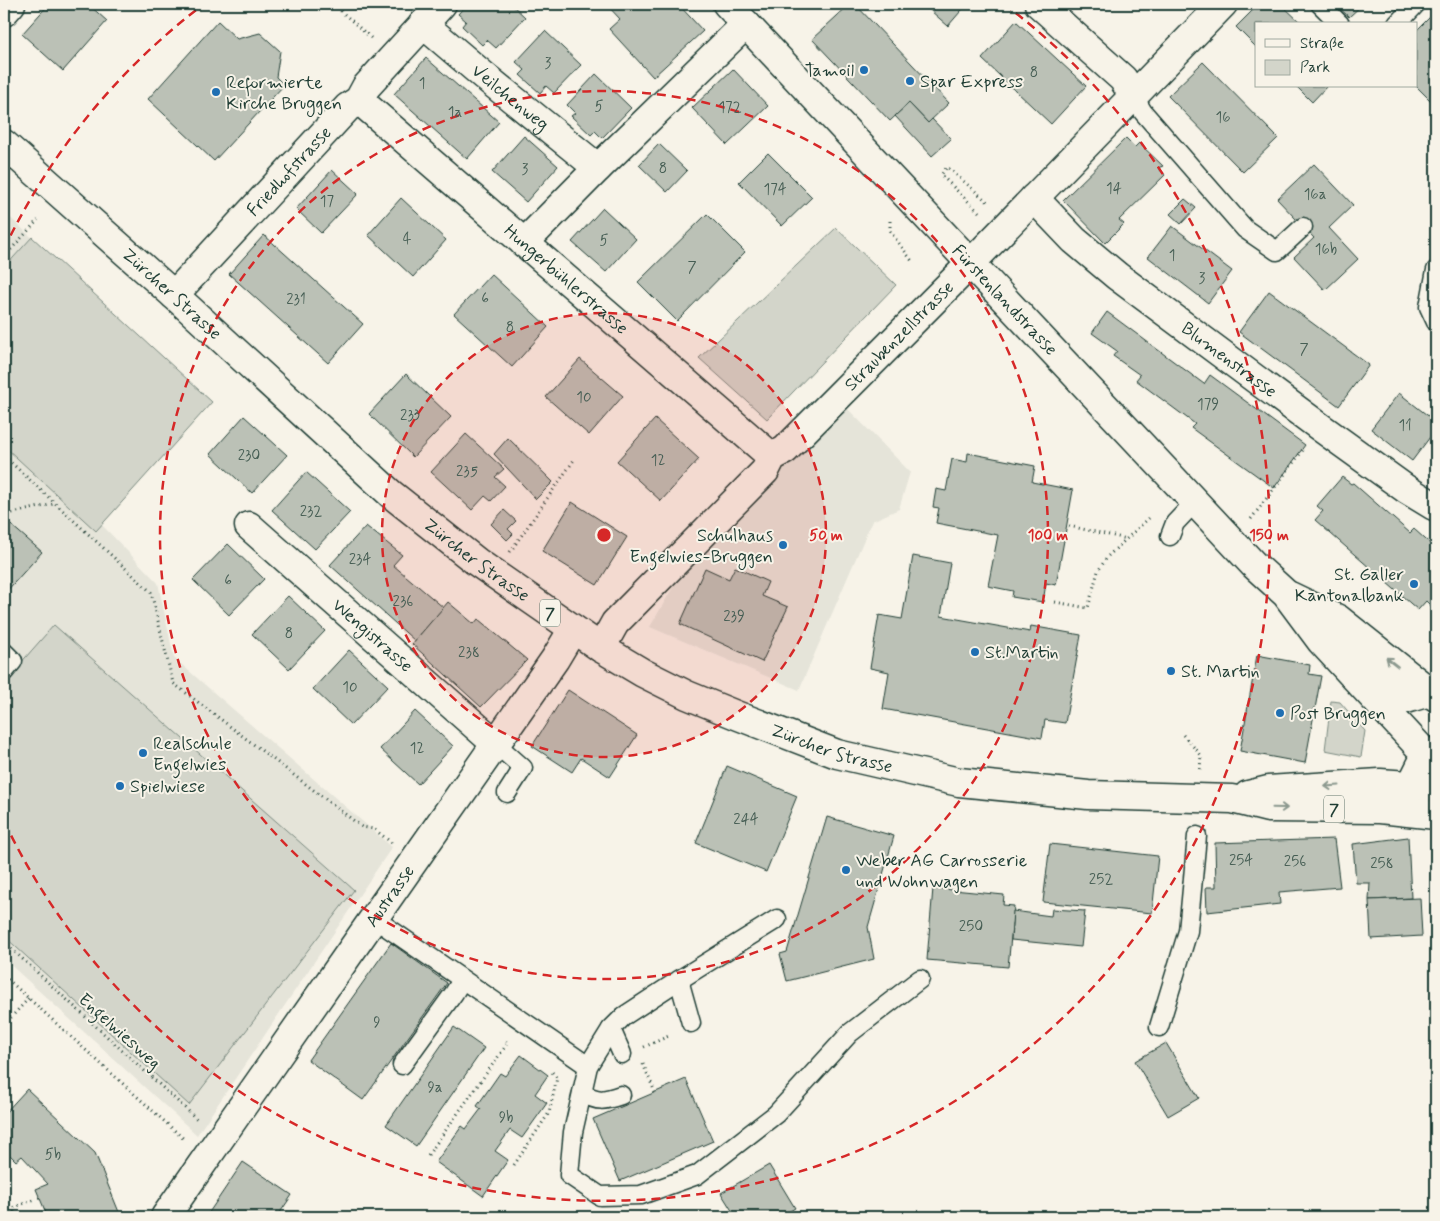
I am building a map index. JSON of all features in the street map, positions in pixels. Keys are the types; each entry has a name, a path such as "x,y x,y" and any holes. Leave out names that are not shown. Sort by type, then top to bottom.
{"street":[{"path":"4,12 11,4"},
{"name":"Friedhofstrasse","path":"174,295 348,107 359,100 366,88 442,4"},
{"name":"Fürstenlandstrasse","path":"727,4 1253,564 1286,594 1321,641 1432,759"},
{"path":"1039,4 1123,79 1133,95"},
{"name":"Straubenzellstrasse","path":"601,648 615,623 765,471 772,457 785,450 970,264 1222,4"},
{"name":"Veilchenweg","path":"423,24 598,168"},
{"path":"524,243 746,24"},
{"name":"Hungerbühlerstrasse","path":"359,100 772,457"},
{"name":"Zürcher Strasse","path":"4,144 174,295 391,494 477,562 601,648 642,673 736,715 837,754 959,782 1088,795 1232,799 1268,808 1380,809 1436,815"},
{"name":"Blumenstrasse","path":"1034,198 1074,240 1117,276 1320,427 1406,489 1436,506"},
{"name":"Wengistrasse","path":"249,526 496,744"},
{"name":"Fürstenlandstrasse","path":"1286,594 1338,620 1434,693"},
{"name":"Austrasse","path":"165,1217 416,861 555,659 573,629"},
{"name":"Fürstenlandstrasse","path":"1321,641 1343,648 1406,699 1434,693"},
{"path":"1424,786 1432,759"},
{"name":"Zürcher Strasse","path":"1232,799 1268,790 1380,783 1424,786"}],"lane":[{"path":"1320,4 1338,22"},
{"path":"1399,22 1416,4"},
{"path":"1133,95 1143,112 1245,229 1277,251 1303,227"},
{"path":"1436,270 1429,307 1436,322"},
{"path":"1164,525 1195,502"},
{"path":"4,652 13,661 4,672"},
{"path":"496,744 523,768 507,792"},
{"path":"1159,1026 1188,931 1197,836"},
{"path":"375,919 588,1066"},
{"path":"777,919 624,1016 611,1029 588,1066 573,1132 569,1175 600,1196 641,1196 697,1176 776,1114 850,1033 920,979"},
{"path":"402,1065 462,980"},
{"path":"679,980 691,1023"},
{"path":"611,1029 629,1052"},
{"path":"582,1093 595,1100 609,1099 621,1094"}],"path":[{"path":"333,4 366,34"},
{"path":"985,218 941,175 947,167 991,205"},
{"path":"4,257 38,220"},
{"path":"890,231 912,261"},
{"path":"1251,519 1300,454"},
{"path":"4,456 151,592 174,683 362,827 374,829 416,861"},
{"path":"510,552 574,460"},
{"path":"4,518 8,514 54,504"},
{"path":"1055,602 1088,608 1098,571 1108,556 1127,539 1164,525"},
{"path":"1069,526 1127,539"},
{"path":"1183,735 1201,755 1200,771"},
{"name":"Engelwiesweg","path":"4,942 212,1149"},
{"name":"Engelwiesweg","path":"4,976 212,1149"},
{"path":"4,1025 29,998"},
{"path":"629,1052 687,1028 687,1025 691,1023"},
{"path":"501,1036 516,1047"},
{"path":"428,1154 508,1042"},
{"path":"514,1165 549,1113 557,1078 550,1070"},
{"path":"4,1204 15,1207 35,1199"},
{"path":"13,1217 15,1207"}],"shaded area":[{"name":"Realschule Engelwies","path":"4,212 212,402 102,525 158,583 174,658 392,847 197,1135 4,959"},
{"name":"Schulhaus Engelwies-Bruggen","path":"841,402 910,472 899,509 872,521 799,690 650,627 684,568"}],"green space":[{"path":"836,228 896,285 767,419 699,358"},
{"path":"32,237 212,402 96,531 4,446 4,268"},
{"name":"Spielwiese","path":"54,625 354,890 189,1105 4,936 4,682"},
{"path":"1331,701 1340,702 1365,731 1361,757 1325,750"}],"building":[{"path":"49,4 88,4 107,21 63,71 22,34"},
{"path":"467,4 511,4 525,17 496,48 487,40 482,45 462,26 466,21 458,14"},
{"path":"606,4 678,4 703,31 653,77 609,29 620,19"},
{"path":"850,4 855,4 949,103 928,123 909,103 890,121 812,39"},
{"path":"923,4 967,4 948,26"},
{"path":"1259,4 1281,4 1300,22 1255,22 1255,46 1236,27"},
{"path":"1335,4 1363,4 1349,17"},
{"path":"1434,13 1436,15 1436,106 1418,88 1418,29"},
{"name":"Reformierte Kirche Bruggen","path":"218,21 237,39 260,33 280,51 276,77 284,85 214,161 148,99"},
{"path":"1016,21 1086,86 1051,124 982,59"},
{"path":"545,31 581,65 554,93 546,86 540,93 520,75 525,70 516,62"},
{"path":"426,58 499,122 467,159 394,94"},
{"path":"1203,62 1278,138 1243,172 1168,96"},
{"path":"733,69 768,106 727,145 692,108"},
{"path":"596,74 631,108 602,138 595,131 591,135 571,116 575,113 567,105"},
{"path":"1298,88 1325,88 1312,102"},
{"path":"909,103 928,123 932,119 951,139 932,156 895,116"},
{"path":"524,136 558,166 526,202 492,172"},
{"path":"1126,138 1135,147 1139,143 1163,166 1158,168 1165,175 1119,220 1124,224 1105,243 1063,200"},
{"path":"659,144 687,171 667,192 639,165"},
{"path":"768,153 812,197 782,226 739,182"},
{"path":"1314,164 1353,205 1329,228 1358,259 1325,290 1294,257 1314,238 1277,199"},
{"path":"332,170 358,194 321,233 296,209"},
{"path":"401,198 446,240 413,277 368,235"},
{"path":"1185,199 1196,208 1181,224 1170,214"},
{"path":"603,208 636,239 606,272 572,242"},
{"path":"707,214 745,252 677,321 638,282"},
{"path":"1172,226 1232,271 1208,303 1148,257"},
{"path":"264,235 363,324 328,363 229,274"},
{"path":"491,274 548,327 512,367 454,314"},
{"path":"1269,291 1369,365 1339,406 1239,332"},
{"path":"1107,312 1204,384 1210,375 1305,445 1274,488 1191,428 1195,424 1136,380 1140,375 1113,356 1117,351 1092,333"},
{"path":"580,359 623,396 589,435 546,397"},
{"path":"406,374 451,417 413,457 369,414"},
{"path":"1399,393 1436,422 1436,429 1412,461 1371,429"},
{"path":"244,416 287,455 252,493 210,454"},
{"path":"655,419 699,459 661,501 617,461"},
{"path":"466,434 504,469 495,477 505,486 491,501 485,496 472,510 431,472"},
{"path":"508,438 553,482 536,499 494,454"},
{"path":"968,453 1035,466 1032,482 1073,490 1056,585 1046,583 1043,602 1012,597 1013,591 988,586 998,535 936,523 939,508 933,507 936,489 946,491 952,459 967,462"},
{"path":"306,472 350,512 315,549 272,510"},
{"path":"1342,477 1351,484 1353,483 1410,533 1414,529 1436,549 1436,611 1426,601 1418,610 1315,520 1323,511 1317,506"},
{"path":"572,502 627,537 597,585 542,551"},
{"path":"504,510 516,521 508,529 513,534 507,540 491,524"},
{"path":"11,525 42,552 4,594 4,533"},
{"path":"366,526 402,555 393,565 444,608 415,641 330,565"},
{"path":"228,544 264,579 229,615 193,580"},
{"name":"St.Martin","path":"913,556 950,563 941,616 1030,632 1031,626 1081,635 1065,723 1045,720 1042,738 883,709 889,672 870,668 879,615 902,619"},
{"path":"735,567 768,582 762,596 788,607 762,662 680,624 705,568 729,579"},
{"path":"288,596 325,631 289,669 252,634"},
{"path":"448,602 474,624 478,619 527,660 481,707 412,644"},
{"path":"349,650 388,686 351,725 313,689"},
{"name":"Post Bruggen","path":"1257,655 1310,665 1309,674 1321,676 1305,763 1240,751"},
{"path":"568,690 637,735 610,777 581,758 572,772 532,746"},
{"path":"415,711 453,746 418,784 380,749"},
{"path":"727,766 797,796 766,872 696,843"},
{"path":"827,817 894,836 868,927 874,959 787,981 780,954 787,952"},
{"path":"1408,837 1411,898 1369,900 1370,883 1356,883 1353,844"},
{"path":"1334,839 1340,887 1279,892 1280,904 1207,912 1206,887 1216,887 1215,843"},
{"path":"1050,844 1158,856 1152,913 1043,902"},
{"path":"933,888 1004,895 1003,905 1014,906 1008,967 927,960"},
{"path":"1420,898 1422,936 1371,939 1369,900"},
{"path":"1052,909 1085,911 1081,947 1011,940 1013,911 1051,916"},
{"path":"391,943 447,983 363,1100 308,1060"},
{"path":"454,1027 484,1048 416,1146 386,1125"},
{"path":"1166,1043 1199,1098 1168,1116 1135,1061"},
{"path":"521,1055 548,1075 535,1094 547,1103 522,1138 510,1130 495,1151 508,1160 483,1196 436,1162 462,1126 466,1129 481,1109 477,1106 500,1073 505,1076"},
{"path":"686,1079 713,1141 620,1181 593,1119"},
{"path":"27,1089 95,1153 121,1217 34,1217 46,1213 36,1189 48,1184 22,1156 16,1161 4,1149 4,1114"},
{"path":"243,1162 292,1195 277,1217 212,1217 208,1214"},
{"path":"769,1165 795,1208 780,1217 736,1217 721,1193"}],"place":[{"name":"Tamoil","path":"864,70"},
{"name":"Spar Express","path":"910,81"},
{"name":"Reformierte Kirche Bruggen","path":"216,92"},
{"name":"Schulhaus Engelwies-Bruggen","path":"783,545"},
{"name":"St. Galler Kantonalbank","path":"1414,584"},
{"name":"St.Martin","path":"975,652"},
{"name":"St. Martin","path":"1171,671"},
{"name":"Post Bruggen","path":"1280,713"},
{"name":"Realschule Engelwies","path":"143,753"},
{"name":"Spielwiese","path":"120,786"},
{"name":"Weber AG Carrosserie und Wohnwagen","path":"846,870"}]}
